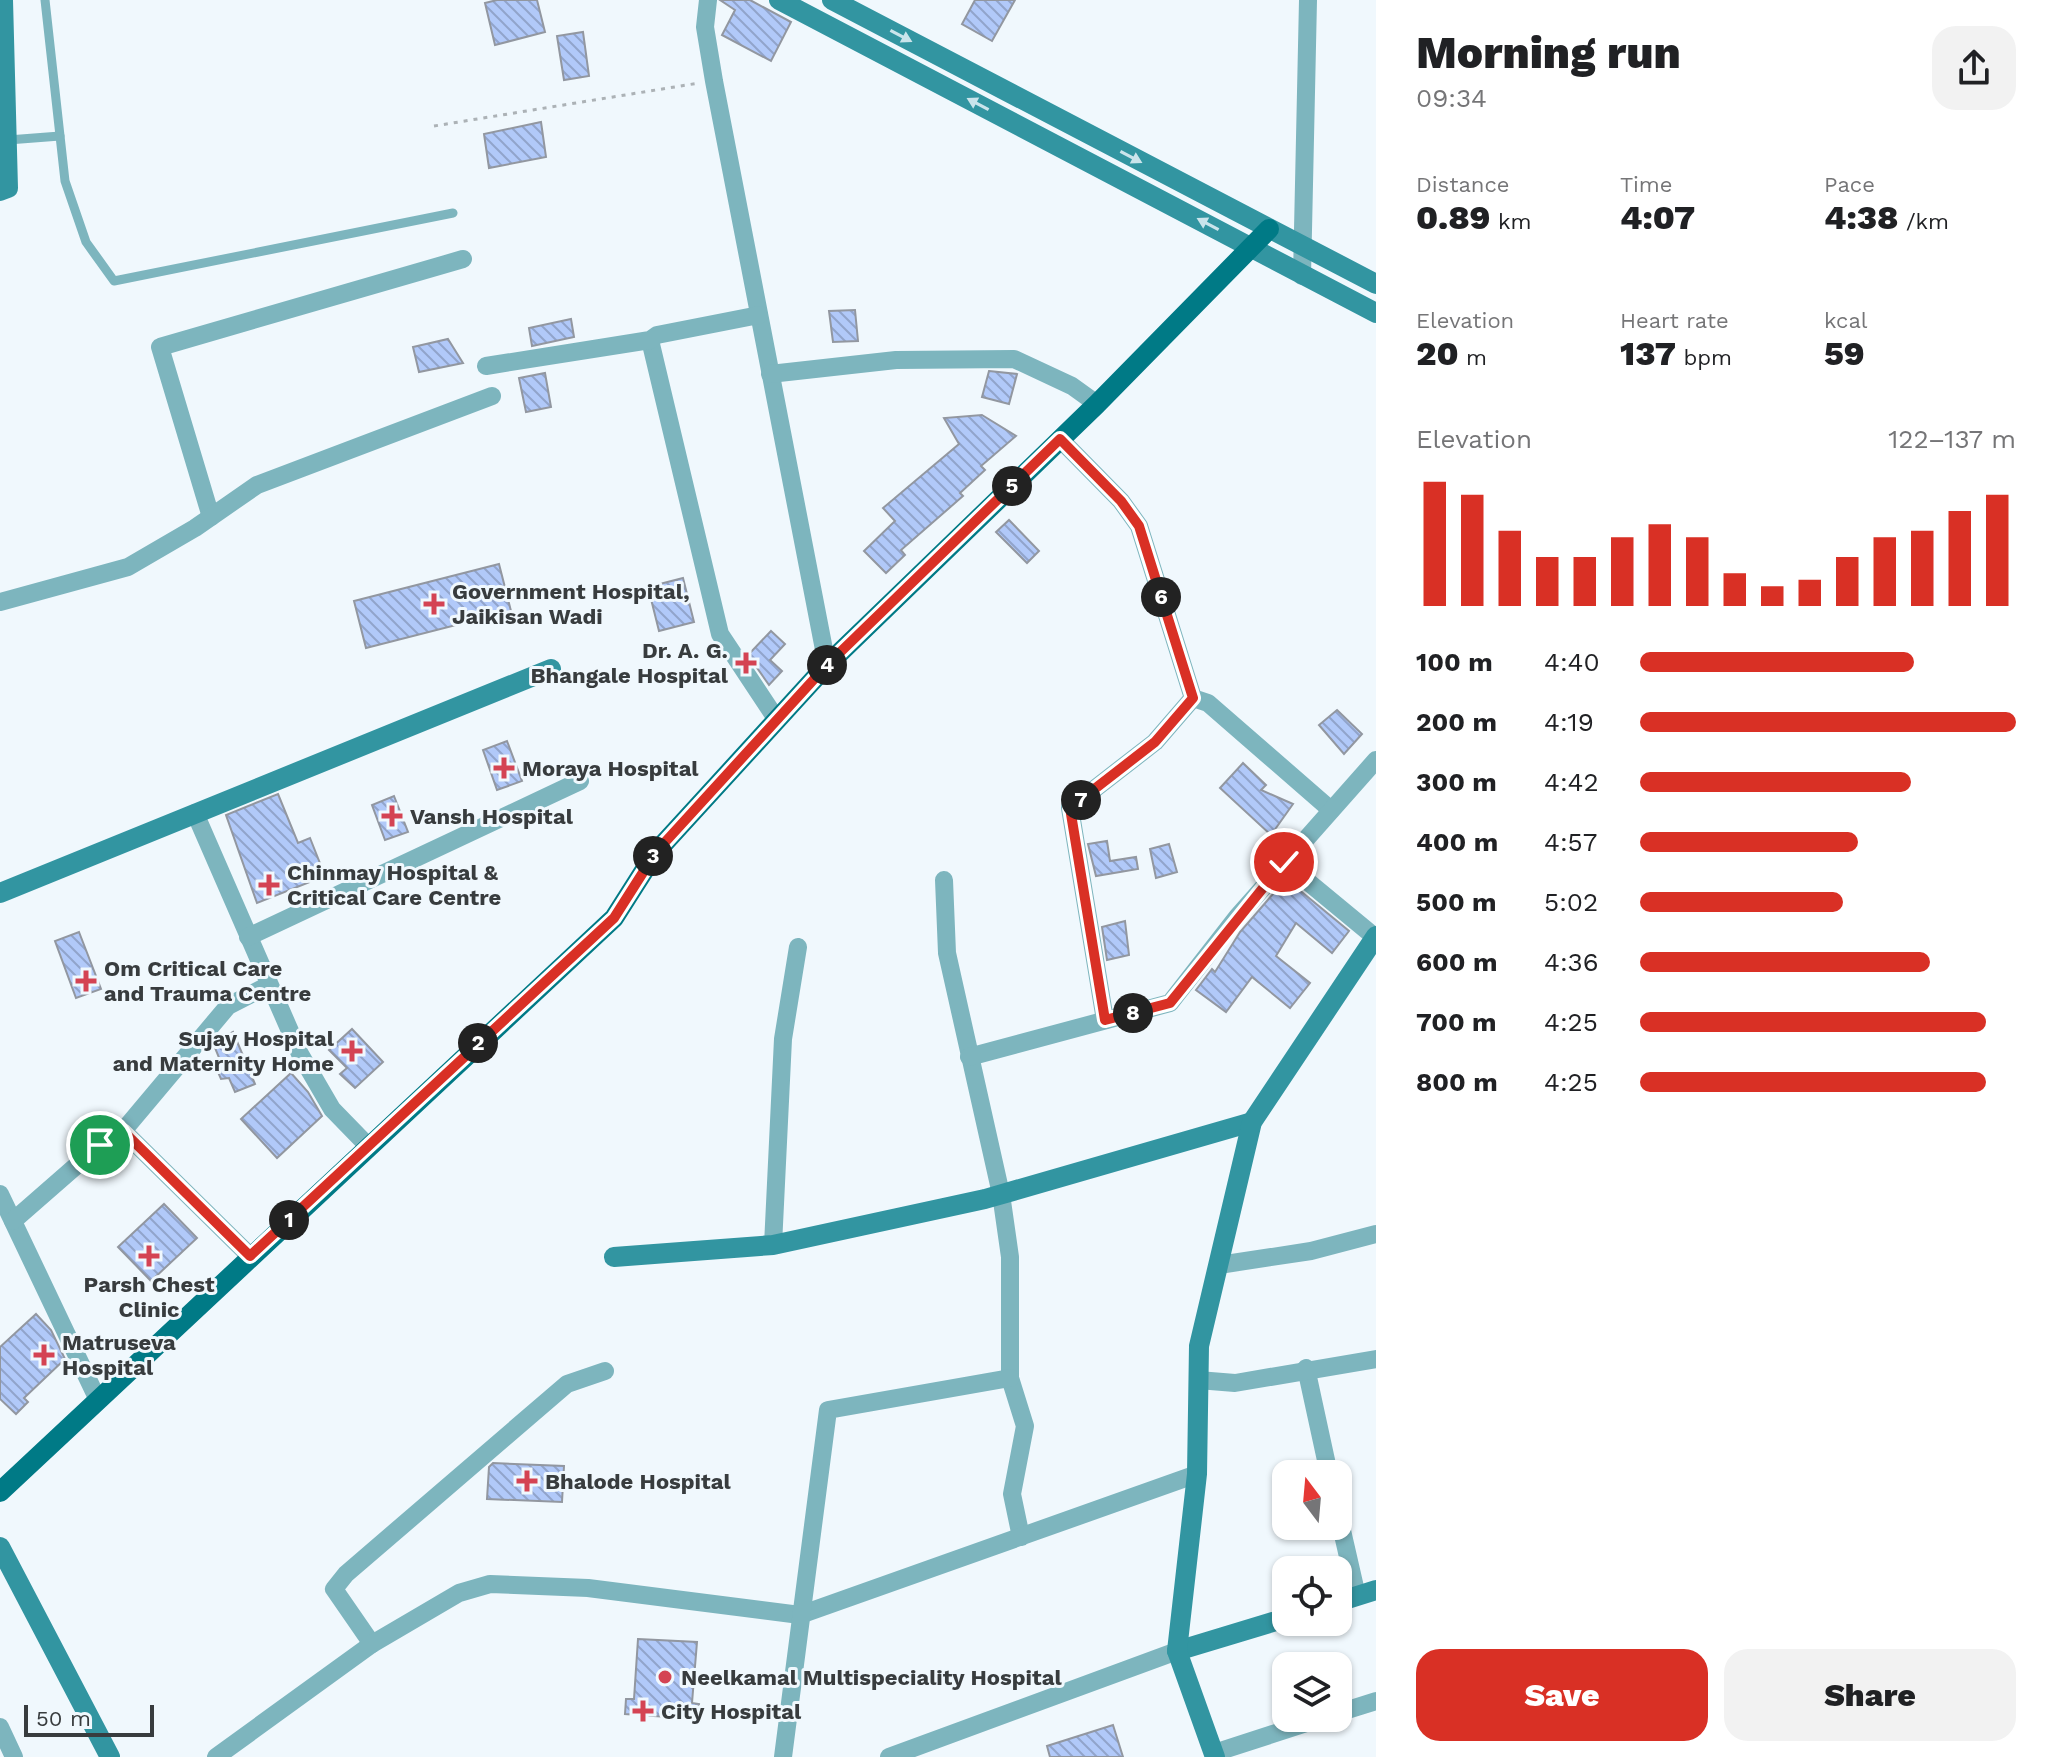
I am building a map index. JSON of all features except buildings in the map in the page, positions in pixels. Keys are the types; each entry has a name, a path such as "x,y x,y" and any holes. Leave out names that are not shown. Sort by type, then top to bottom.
{"main road":[{"path":"0,1492 97,1398 614,918 656,852 827,665 1097,404 1269,229"}],"street":[{"path":"0,191 8,188 3,0"},
{"path":"708,0 705,27 714,81 827,665"},
{"path":"779,0 1376,313"},
{"path":"832,0 1376,284"},
{"path":"1302,276 1308,0"},
{"path":"211,517 160,347 463,259"},
{"path":"486,366 650,340 657,335 759,315"},
{"path":"650,340 720,634 777,720"},
{"path":"770,374 896,360 1014,359 1072,386 1097,404"},
{"path":"0,602 128,567 257,485 492,396"},
{"path":"1060,439 1121,501 1139,526 1193,698"},
{"path":"0,893 551,669"},
{"path":"1193,698 1208,703 1331,810"},
{"path":"1105,1020 1070,808 1155,742 1193,698"},
{"path":"969,1057 1170,1003 1284,862 1376,760"},
{"path":"248,937 580,781"},
{"path":"195,813 300,1054 332,1109 368,1146"},
{"path":"1282,1732 1215,1755 1177,1651 1197,1474 1199,1346 1252,1122 1376,937 1284,862"},
{"path":"944,880 947,953 1001,1194 1010,1257 1010,1378 1025,1426 1012,1494 1021,1537"},
{"path":"773,1245 783,1039 798,947"},
{"path":"13,1221 100,1145 123,1131 228,1006 269,985"},
{"path":"614,1257 773,1245 1001,1194 1252,1122"},
{"path":"123,1131 250,1256"},
{"path":"0,1194 97,1398"},
{"path":"1219,1265 1311,1251 1376,1234"},
{"path":"1198,1380 1235,1383 1306,1368 1376,1359"},
{"path":"1306,1368 1326,1460"},
{"path":"372,1644 334,1589 346,1574 567,1384 605,1371"},
{"path":"783,1757 828,1410 1010,1378"},
{"path":"216,1757 372,1644 459,1593 490,1584 588,1588 800,1615 1197,1474"},
{"path":"1344,1540 1357,1596"},
{"path":"0,1547 110,1757"},
{"path":"889,1757 1177,1651 1272,1622"},
{"path":"1352,1709 1376,1701"},
{"path":"0,1727 14,1757"}],"lane":[{"path":"45,0 65,181 86,242 114,281 453,213"},
{"path":"7,140 60,136"}],"path":[{"path":"434,126 714,81"}],"place":[{"name":"Government Hospital, Jaikisan Wadi","path":"434,604"},
{"name":"Dr. A. G. Bhangale Hospital","path":"746,663"},
{"name":"Moraya Hospital","path":"504,768"},
{"name":"Vansh Hospital","path":"392,816"},
{"name":"Chinmay Hospital & Critical Care Centre","path":"269,885"},
{"name":"Om Critical Care and Trauma Centre","path":"86,981"},
{"name":"Sujay Hospital and Maternity Home","path":"352,1051"},
{"name":"Parsh Chest Clinic","path":"149,1256"},
{"name":"Matruseva Hospital","path":"44,1355"},
{"name":"Bhalode Hospital","path":"527,1481"},
{"name":"Neelkamal Multispeciality Hospital","path":"665,1677"},
{"name":"City Hospital","path":"643,1711"}],"route":[{"path":"100,1145 123,1131 250,1256 614,918 656,852 827,665 1060,439 1121,501 1139,526 1193,698 1155,742 1070,808 1105,1020 1170,1003 1284,862"}]}
